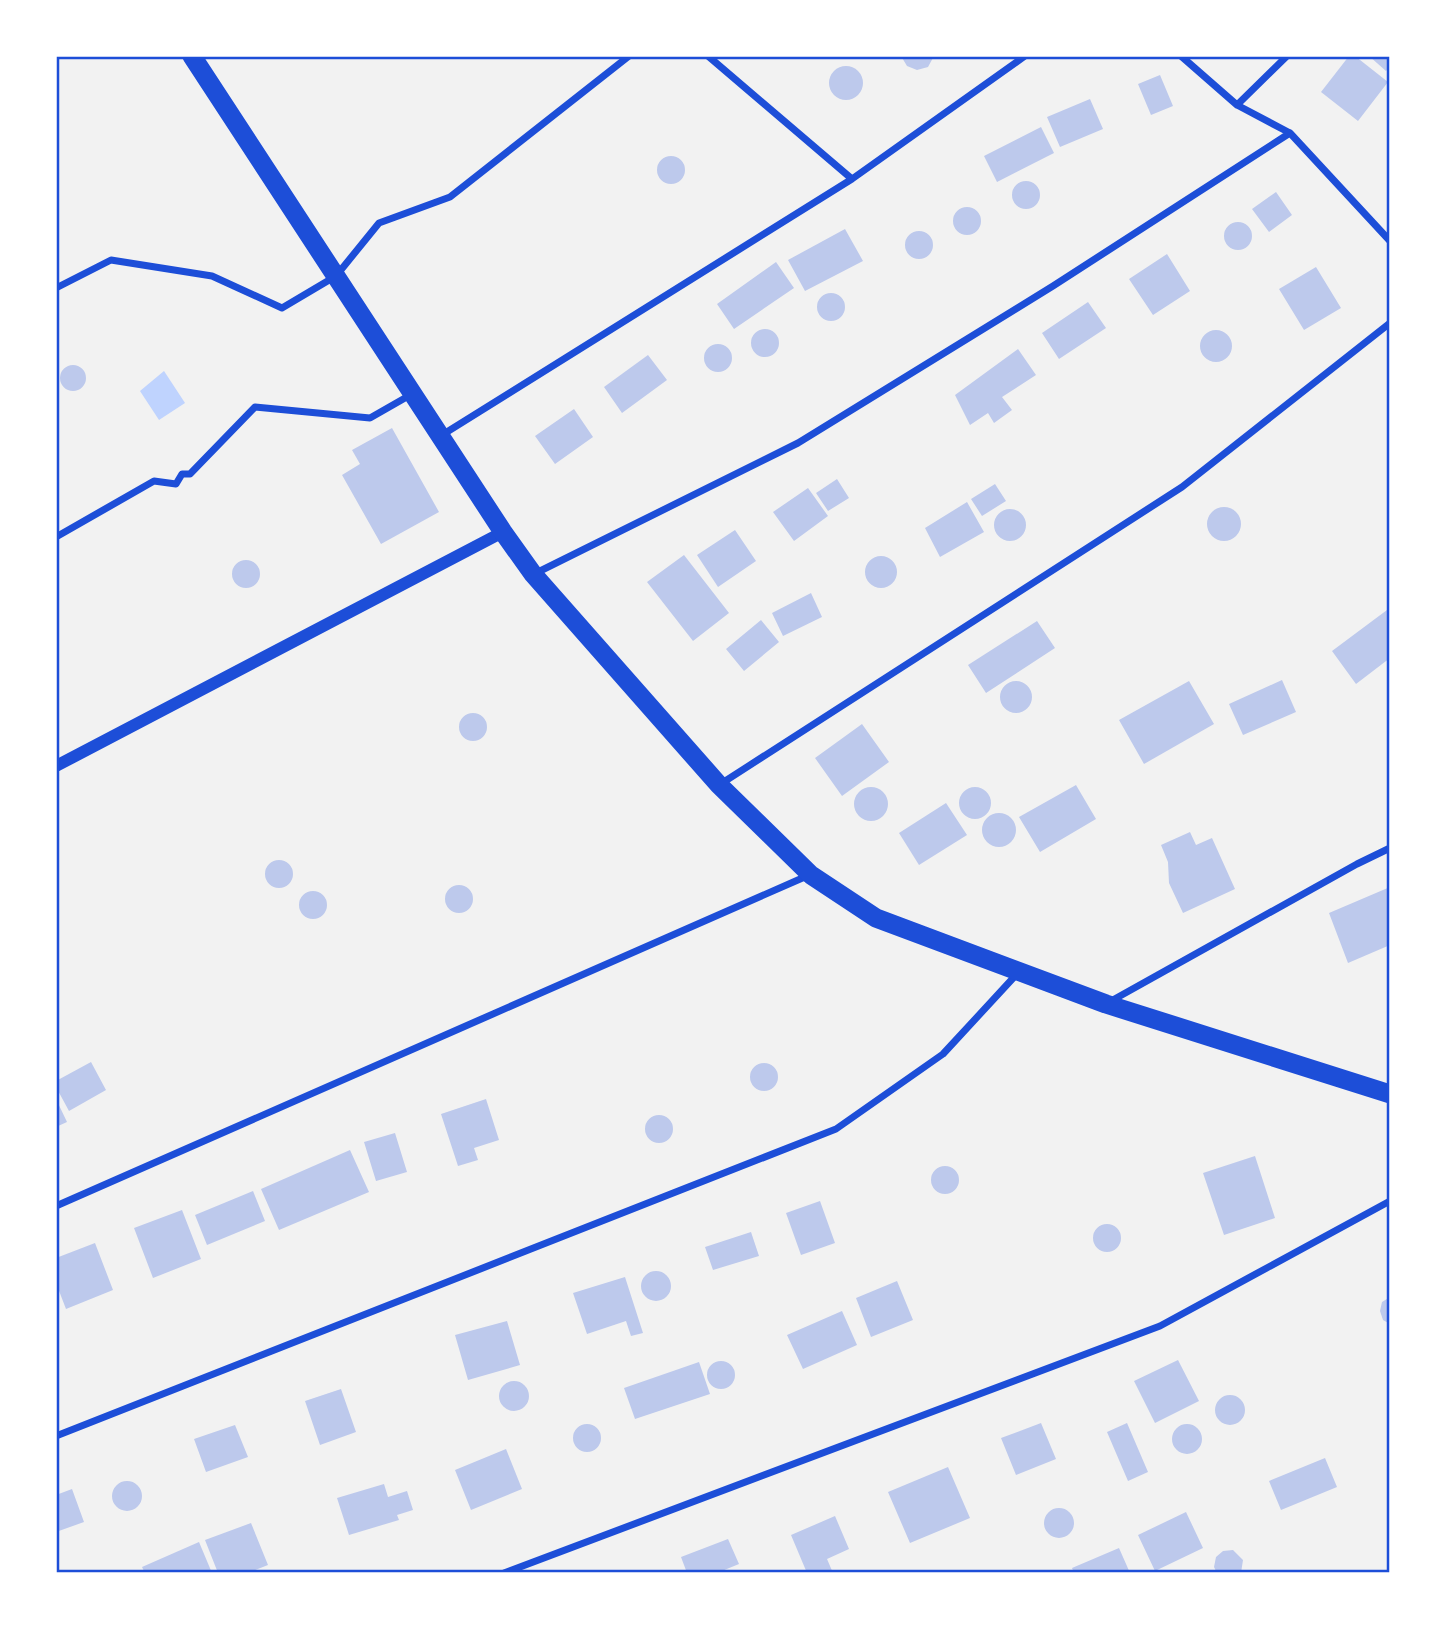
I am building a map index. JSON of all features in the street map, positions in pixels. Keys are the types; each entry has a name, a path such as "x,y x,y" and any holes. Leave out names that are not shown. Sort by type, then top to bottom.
{"highway":[{"path":"192,56 533,575 719,785 811,875 876,918 1106,1004 1390,1094"}],"street":[{"path":"56,288 111,260 212,276 282,307 336,276 379,223 450,197 629,56"},
{"path":"708,56 852,179"},
{"path":"441,436 852,179 1025,56"},
{"path":"1181,56 1237,105 1290,133 1390,241"},
{"path":"1237,105 1287,56"},
{"path":"533,575 798,443 1065,279 1290,133"},
{"path":"719,785 1182,487 1390,323"},
{"path":"56,537 154,481 176,484 182,474 190,474 255,407 370,418 413,394"},
{"path":"56,765 503,532"},
{"path":"1106,1004 1390,848"},
{"path":"56,1206 811,875"},
{"path":"56,1436 836,1129 943,1054 1019,971"},
{"path":"504,1573 1160,1326 1390,1202"}],"water":[{"path":"164,371 185,403 159,420 140,391"}],"building":[{"path":"901,56 934,56 928,67 917,70 907,66"},
{"path":"1349,56 1355,56 1388,82 1358,121 1321,92"},
{"path":"1369,56 1390,56 1390,66 1386,71"},
{"path":"846,66 858,71 863,83 858,95 846,100 834,95 829,83 834,71"},
{"path":"1160,75 1173,106 1151,115 1138,84"},
{"path":"1090,99 1103,129 1060,147 1047,117"},
{"path":"1041,127 1054,153 997,182 984,156"},
{"path":"671,156 681,160 685,170 681,180 671,184 661,180 657,170 661,160"},
{"path":"1026,181 1036,185 1040,195 1036,205 1026,209 1016,205 1012,195 1016,185"},
{"path":"1276,192 1292,215 1269,232 1252,209"},
{"path":"967,207 977,211 981,221 977,231 967,235 957,231 953,221 957,211"},
{"path":"1238,222 1248,226 1252,236 1248,246 1238,250 1228,246 1224,236 1228,226"},
{"path":"845,229 863,261 805,291 788,260"},
{"path":"919,231 929,235 933,245 929,255 919,259 909,255 905,245 909,235"},
{"path":"1167,254 1190,291 1153,315 1129,279"},
{"path":"776,262 794,288 734,329 717,304"},
{"path":"1316,267 1341,308 1304,330 1279,289"},
{"path":"831,293 841,297 845,307 841,317 831,321 821,317 817,307 821,297"},
{"path":"1088,302 1106,328 1059,359 1042,333"},
{"path":"765,329 775,333 779,343 775,353 765,357 755,353 751,343 755,333"},
{"path":"1216,330 1228,334 1232,346 1228,358 1216,362 1204,358 1200,346 1204,334"},
{"path":"718,344 728,348 732,358 728,368 718,372 708,368 704,358 708,348"},
{"path":"1018,349 1036,375 1002,397 1012,410 994,423 988,413 970,425 955,395"},
{"path":"648,355 667,380 622,413 604,387"},
{"path":"73,365 82,369 86,378 82,387 73,391 64,387 60,378 64,369"},
{"path":"574,409 593,437 555,464 535,436"},
{"path":"392,428 439,512 381,544 342,475 360,464 352,450"},
{"path":"837,479 849,498 828,511 816,493"},
{"path":"995,484 1006,501 982,516 971,499"},
{"path":"808,488 828,516 794,541 773,512"},
{"path":"967,502 984,532 940,557 925,528"},
{"path":"1224,507 1236,512 1241,524 1236,536 1224,541 1212,536 1207,524 1212,512"},
{"path":"1010,509 1022,513 1026,525 1022,537 1010,541 998,537 994,525 998,513"},
{"path":"735,530 756,561 718,587 697,555"},
{"path":"684,555 729,613 693,641 647,582"},
{"path":"881,556 893,560 897,572 893,584 881,588 869,584 865,572 869,560"},
{"path":"246,560 256,564 260,574 256,584 246,588 236,584 232,574 236,564"},
{"path":"811,593 822,617 783,636 772,613"},
{"path":"1387,610 1390,615 1390,658 1356,684 1332,651"},
{"path":"761,620 779,642 744,671 726,649"},
{"path":"1037,621 1055,648 986,693 968,665"},
{"path":"1282,680 1296,712 1243,735 1229,704"},
{"path":"1016,681 1028,685 1032,697 1028,709 1016,713 1004,709 1000,697 1004,685"},
{"path":"1189,681 1214,724 1144,764 1119,720"},
{"path":"473,713 483,717 487,727 483,737 473,741 463,737 459,727 463,717"},
{"path":"862,724 889,762 842,796 815,758"},
{"path":"1076,785 1096,819 1040,852 1019,817"},
{"path":"871,787 883,792 888,804 883,816 871,821 859,816 854,804 859,792"},
{"path":"975,787 987,791 991,803 987,815 975,819 963,815 959,803 963,791"},
{"path":"946,803 967,835 919,865 899,833"},
{"path":"999,813 1011,818 1016,830 1011,842 999,847 987,842 982,830 987,818"},
{"path":"1190,832 1196,845 1212,838 1235,889 1183,913 1169,883 1168,862 1161,845"},
{"path":"279,860 289,864 293,874 289,884 279,888 269,884 265,874 269,864"},
{"path":"459,885 469,889 473,899 469,909 459,913 449,909 445,899 449,889"},
{"path":"1390,887 1390,945 1348,963 1329,913"},
{"path":"313,891 323,895 327,905 323,915 313,919 303,915 299,905 303,895"},
{"path":"91,1062 106,1090 69,1111 56,1087 56,1081"},
{"path":"764,1063 774,1067 778,1077 774,1087 764,1091 754,1087 750,1077 754,1067"},
{"path":"56,1099 67,1122 56,1127"},
{"path":"486,1099 499,1140 474,1148 478,1160 458,1166 441,1114"},
{"path":"659,1115 669,1119 673,1129 669,1139 659,1143 649,1139 645,1129 649,1119"},
{"path":"395,1133 407,1172 376,1181 364,1142"},
{"path":"350,1150 369,1192 279,1230 261,1189"},
{"path":"1255,1156 1275,1218 1224,1235 1203,1173"},
{"path":"945,1166 955,1170 959,1180 955,1190 945,1194 935,1190 931,1180 935,1170"},
{"path":"253,1191 265,1221 207,1245 195,1215"},
{"path":"820,1201 835,1243 801,1255 786,1213"},
{"path":"182,1210 201,1259 153,1278 134,1228"},
{"path":"1107,1224 1117,1228 1121,1238 1117,1248 1107,1252 1097,1248 1093,1238 1097,1228"},
{"path":"751,1232 759,1256 713,1270 705,1247"},
{"path":"95,1243 113,1290 66,1309 56,1283 56,1258"},
{"path":"656,1271 662,1272 670,1280 670,1292 662,1300 656,1301 650,1300 642,1292 641,1286 642,1280 650,1272"},
{"path":"625,1277 643,1333 631,1336 626,1321 587,1334 573,1293"},
{"path":"897,1281 913,1320 871,1337 856,1298"},
{"path":"1390,1297 1390,1324 1383,1320 1380,1311 1382,1302"},
{"path":"842,1311 857,1345 803,1369 787,1335"},
{"path":"507,1321 520,1365 468,1380 455,1335"},
{"path":"1178,1360 1199,1401 1155,1423 1134,1381"},
{"path":"721,1361 731,1365 735,1375 731,1385 721,1389 711,1385 707,1375 711,1365"},
{"path":"699,1362 710,1394 635,1419 624,1388"},
{"path":"514,1381 520,1382 528,1390 528,1402 520,1410 514,1411 508,1410 500,1402 499,1396 500,1390 508,1382"},
{"path":"341,1389 356,1432 320,1445 305,1401"},
{"path":"1230,1395 1236,1396 1244,1404 1244,1416 1236,1424 1230,1425 1224,1424 1216,1416 1215,1410 1216,1404 1224,1396"},
{"path":"1041,1423 1056,1459 1016,1475 1001,1438"},
{"path":"1127,1423 1148,1472 1128,1481 1107,1432"},
{"path":"587,1424 597,1428 601,1438 597,1448 587,1452 577,1448 573,1438 577,1428"},
{"path":"1187,1424 1193,1425 1201,1433 1201,1445 1193,1453 1187,1454 1181,1453 1173,1445 1172,1439 1173,1433 1181,1425"},
{"path":"235,1425 248,1457 206,1472 194,1439"},
{"path":"506,1449 522,1489 471,1510 455,1470"},
{"path":"1325,1458 1337,1487 1281,1510 1269,1481"},
{"path":"948,1467 970,1518 910,1543 888,1492"},
{"path":"127,1481 133,1482 141,1490 141,1502 133,1510 127,1511 121,1510 113,1502 112,1496 113,1490 121,1482"},
{"path":"384,1484 388,1497 407,1491 413,1510 397,1515 399,1520 349,1535 337,1498"},
{"path":"72,1489 84,1522 56,1532 56,1495"},
{"path":"1059,1508 1065,1509 1073,1517 1073,1529 1065,1537 1059,1538 1053,1537 1045,1529 1044,1523 1045,1517 1053,1509"},
{"path":"1186,1512 1203,1548 1155,1571 1138,1535"},
{"path":"835,1516 849,1549 827,1559 833,1573 807,1573 791,1535"},
{"path":"251,1523 268,1565 248,1573 218,1573 205,1540"},
{"path":"728,1539 739,1564 717,1573 687,1573 681,1557"},
{"path":"199,1542 212,1573 145,1573 142,1567"},
{"path":"1119,1548 1130,1573 1074,1573 1072,1568"},
{"path":"1233,1550 1243,1560 1241,1573 1217,1573 1214,1567 1216,1557 1223,1551"}]}
